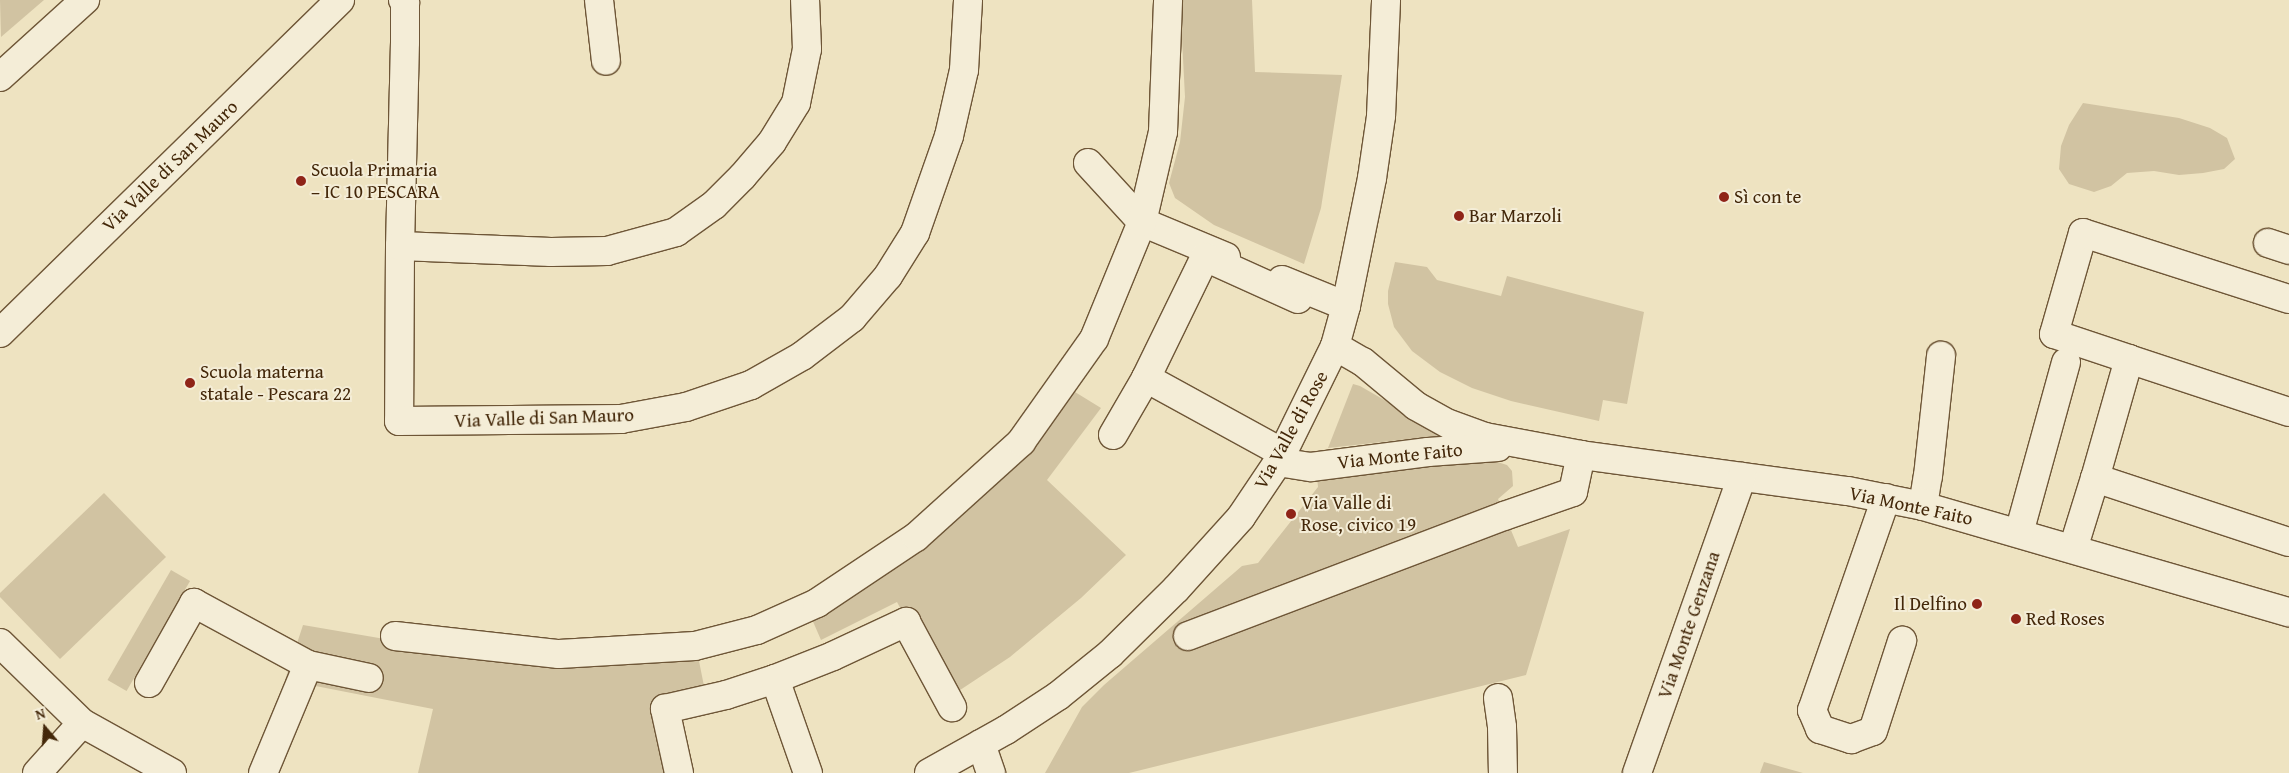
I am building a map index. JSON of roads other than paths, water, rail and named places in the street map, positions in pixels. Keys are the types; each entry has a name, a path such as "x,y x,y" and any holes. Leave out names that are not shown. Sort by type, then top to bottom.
{"street":[{"path":"0,77 85,0"},
{"name":"Via Valle di San Mauro","path":"0,332 340,0"},
{"name":"Via Valle di San Mauro","path":"403,0 405,3 405,52 400,246 399,421 621,419 686,407 751,385 802,356 852,318 888,276 915,233 949,136 964,70 968,0"},
{"path":"599,0 606,61"},
{"path":"400,246 551,252 607,251 676,232 714,205 742,177 772,142 796,103 808,49 805,0"},
{"path":"395,636 559,654 695,646 757,630 817,603 916,537 1021,442 1094,339 1142,222 1162,132 1168,0"},
{"name":"Via Valle di Rose","path":"929,773 981,744 1058,696 1110,654 1176,589 1240,517 1280,458 1335,346 1346,306 1372,178 1381,116 1386,0"},
{"path":"1088,163 1142,222 1346,306"},
{"path":"2289,299 2083,233 2054,334 2289,412"},
{"path":"1112,435 1146,378 1205,256 1298,299"},
{"name":"Via Monte Faito","path":"1335,346 1363,362 1416,406 1449,424 1485,437 1581,455 1886,498 1923,506 2289,612"},
{"path":"1923,506 1941,356"},
{"path":"2073,549 2128,359"},
{"path":"2019,533 2066,362"},
{"path":"1146,378 1280,458"},
{"name":"Via Monte Faito","path":"1280,458 1311,467 1428,452 1522,445"},
{"path":"1188,636 1504,516 1573,492 1581,455"},
{"name":"Via Monte Genzana","path":"1637,773 1742,477"},
{"path":"2095,478 2289,542"},
{"path":"1886,498 1812,710 1820,729 1851,739 1873,731 1902,641"},
{"path":"149,683 194,603 308,665 369,678"},
{"path":"679,773 665,709 726,695 775,680 833,656 906,622 952,707"},
{"path":"0,643 82,723 172,773"},
{"path":"263,773 308,665"},
{"path":"775,680 808,773"},
{"path":"1498,698 1502,728 1503,773"},
{"path":"37,773 82,723"},
{"path":"981,744 990,773"}],"place":[{"name":"Scuola Primaria – IC 10 PESCARA","path":"301,181"},
{"name":"Sì con te","path":"1724,197"},
{"name":"Bar Marzoli","path":"1459,216"},
{"name":"Scuola materna statale - Pescara 22","path":"190,383"},
{"name":"Via Valle di Rose, civico 19","path":"1291,514"},
{"name":"Il Delfino","path":"1977,604"},
{"name":"Red Roses","path":"2016,619"}]}
